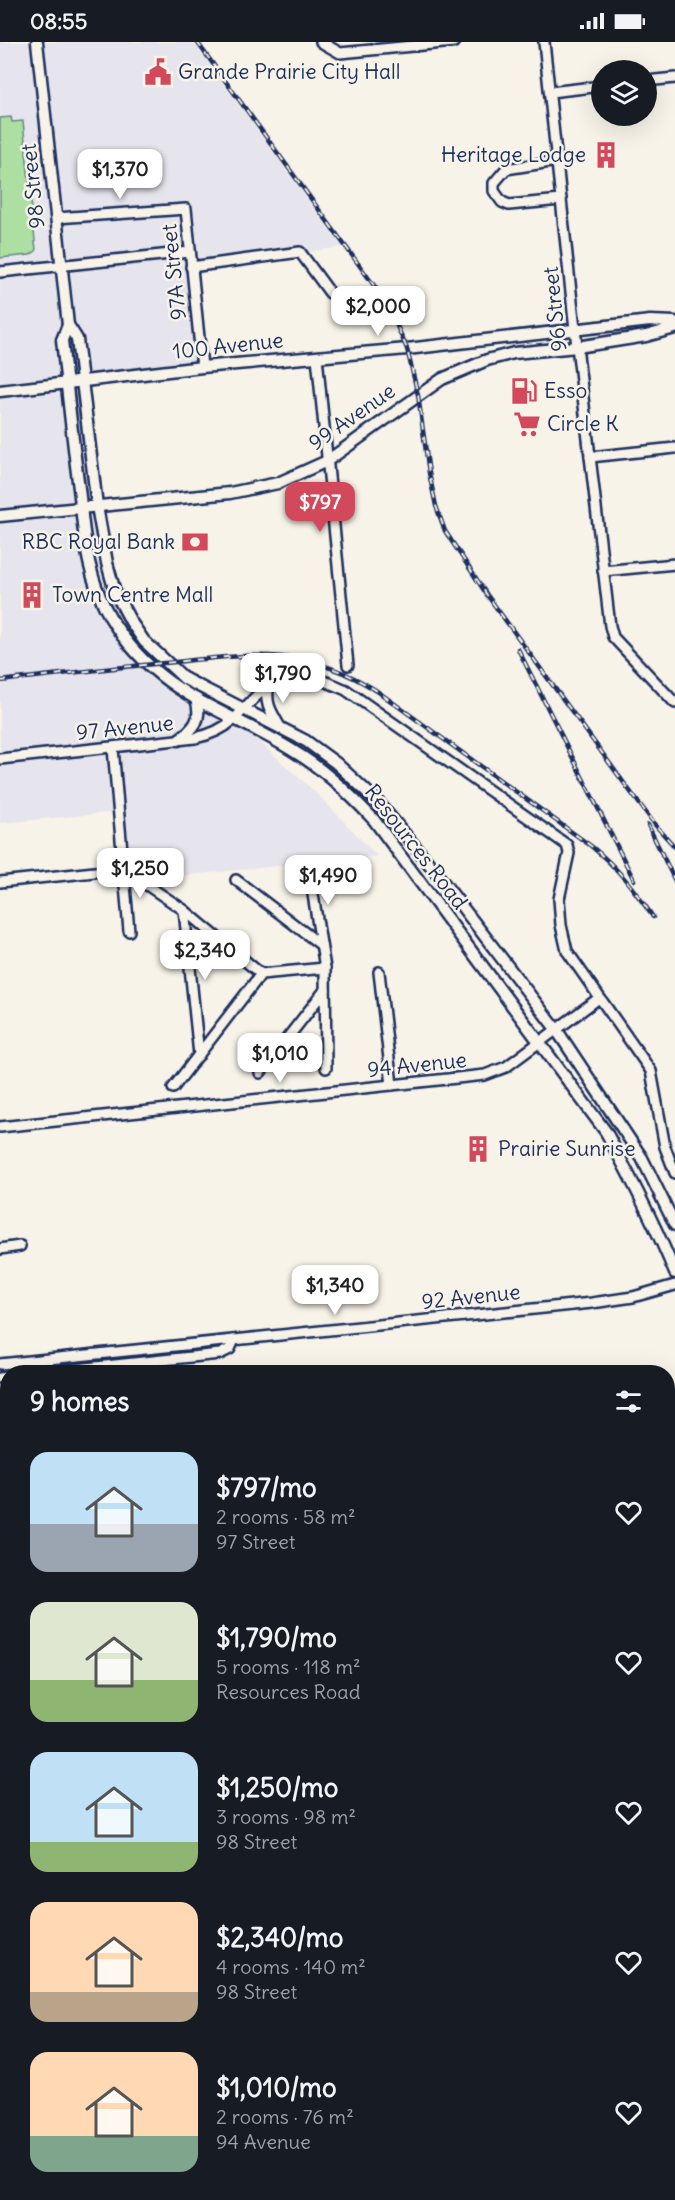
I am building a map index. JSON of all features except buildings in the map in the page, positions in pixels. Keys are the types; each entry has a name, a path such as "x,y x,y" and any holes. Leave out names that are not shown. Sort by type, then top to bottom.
{"main road":[{"name":"98 Street","path":"37,42 69,326 77,339 97,506"},
{"name":"100 Avenue","path":"0,391 202,367 407,349 650,321 675,322"},
{"name":"98 Street","path":"69,326 62,340 81,508"},
{"path":"577,347 646,336 675,328"},
{"name":"99 Avenue","path":"0,516 247,491 294,478 327,461 442,379 487,360 514,353 577,347"},
{"name":"Resources Road","path":"97,506 107,563 115,592 144,641 185,679 306,741 336,763 378,802 556,1029 642,1158 675,1225"},
{"name":"Resources Road","path":"81,508 90,567 106,612 122,636 147,664 196,699 284,745 313,764 359,804 386,835 606,1132 638,1191 675,1273"},
{"path":"269,684 267,702 279,726"},
{"path":"178,740 190,732 198,720 199,710 196,699"}],"street":[{"path":"321,42 339,53 454,42"},
{"name":"96 Street","path":"544,42 574,329 613,637 675,703"},
{"path":"657,80 675,78"},
{"path":"550,92 591,87"},
{"path":"557,161 506,169 494,183 494,191 499,199 509,205 561,200"},
{"name":"97A Street","path":"56,218 186,209 202,367"},
{"path":"0,272 190,252"},
{"path":"191,267 300,252 330,293"},
{"path":"317,357 348,665"},
{"path":"590,457 675,448"},
{"path":"603,571 675,564"},
{"path":"269,684 282,677 302,675 346,690 567,845 569,853 559,899 563,938 570,958 651,1071 665,1146 675,1173"},
{"name":"97 Avenue","path":"0,759 178,740 211,734 234,719 269,684"},
{"path":"113,747 129,931"},
{"path":"0,882 123,869 184,910 261,974 326,968"},
{"path":"309,870 326,968 326,1068"},
{"path":"236,880 321,945"},
{"path":"184,910 199,1055"},
{"path":"380,972 392,1085"},
{"path":"173,1088 261,974"},
{"path":"260,1072 325,990"},
{"name":"94 Avenue","path":"0,1127 493,1073 506,1067 599,998"},
{"path":"0,1249 20,1246"},
{"name":"92 Avenue","path":"0,1364 592,1303 633,1297 675,1285"},
{"name":"92 Avenue","path":"115,1365 220,1354 230,1350 234,1340"}],"shaded area":[{"path":"0,42 193,42 342,247 191,267 202,367 82,382 97,506 122,607 167,663 148,664 234,719 318,795 377,856 140,880 131,863 118,812 0,823"}],"green space":[{"path":"11,117 12,122 23,121 36,251 30,255 0,258 0,118"}],"railway":[{"path":"197,42 378,291 394,319 407,349 418,395 429,473 436,506 445,531 487,595 656,826 675,847"},
{"path":"518,649 634,880"},
{"path":"0,681 221,657 274,656 299,659 324,666 350,676 377,691 591,846 625,879 653,917"},
{"path":"648,825 675,881"}],"place":[{"name":"Grande Prairie City Hall","path":"158,72"},
{"name":"Heritage Lodge","path":"606,155"},
{"name":"Esso","path":"524,391"},
{"name":"Circle K","path":"527,424"},
{"name":"RBC Royal Bank","path":"195,542"},
{"name":"Town Centre Mall","path":"32,595"},
{"name":"Prairie Sunrise","path":"478,1149"}]}
